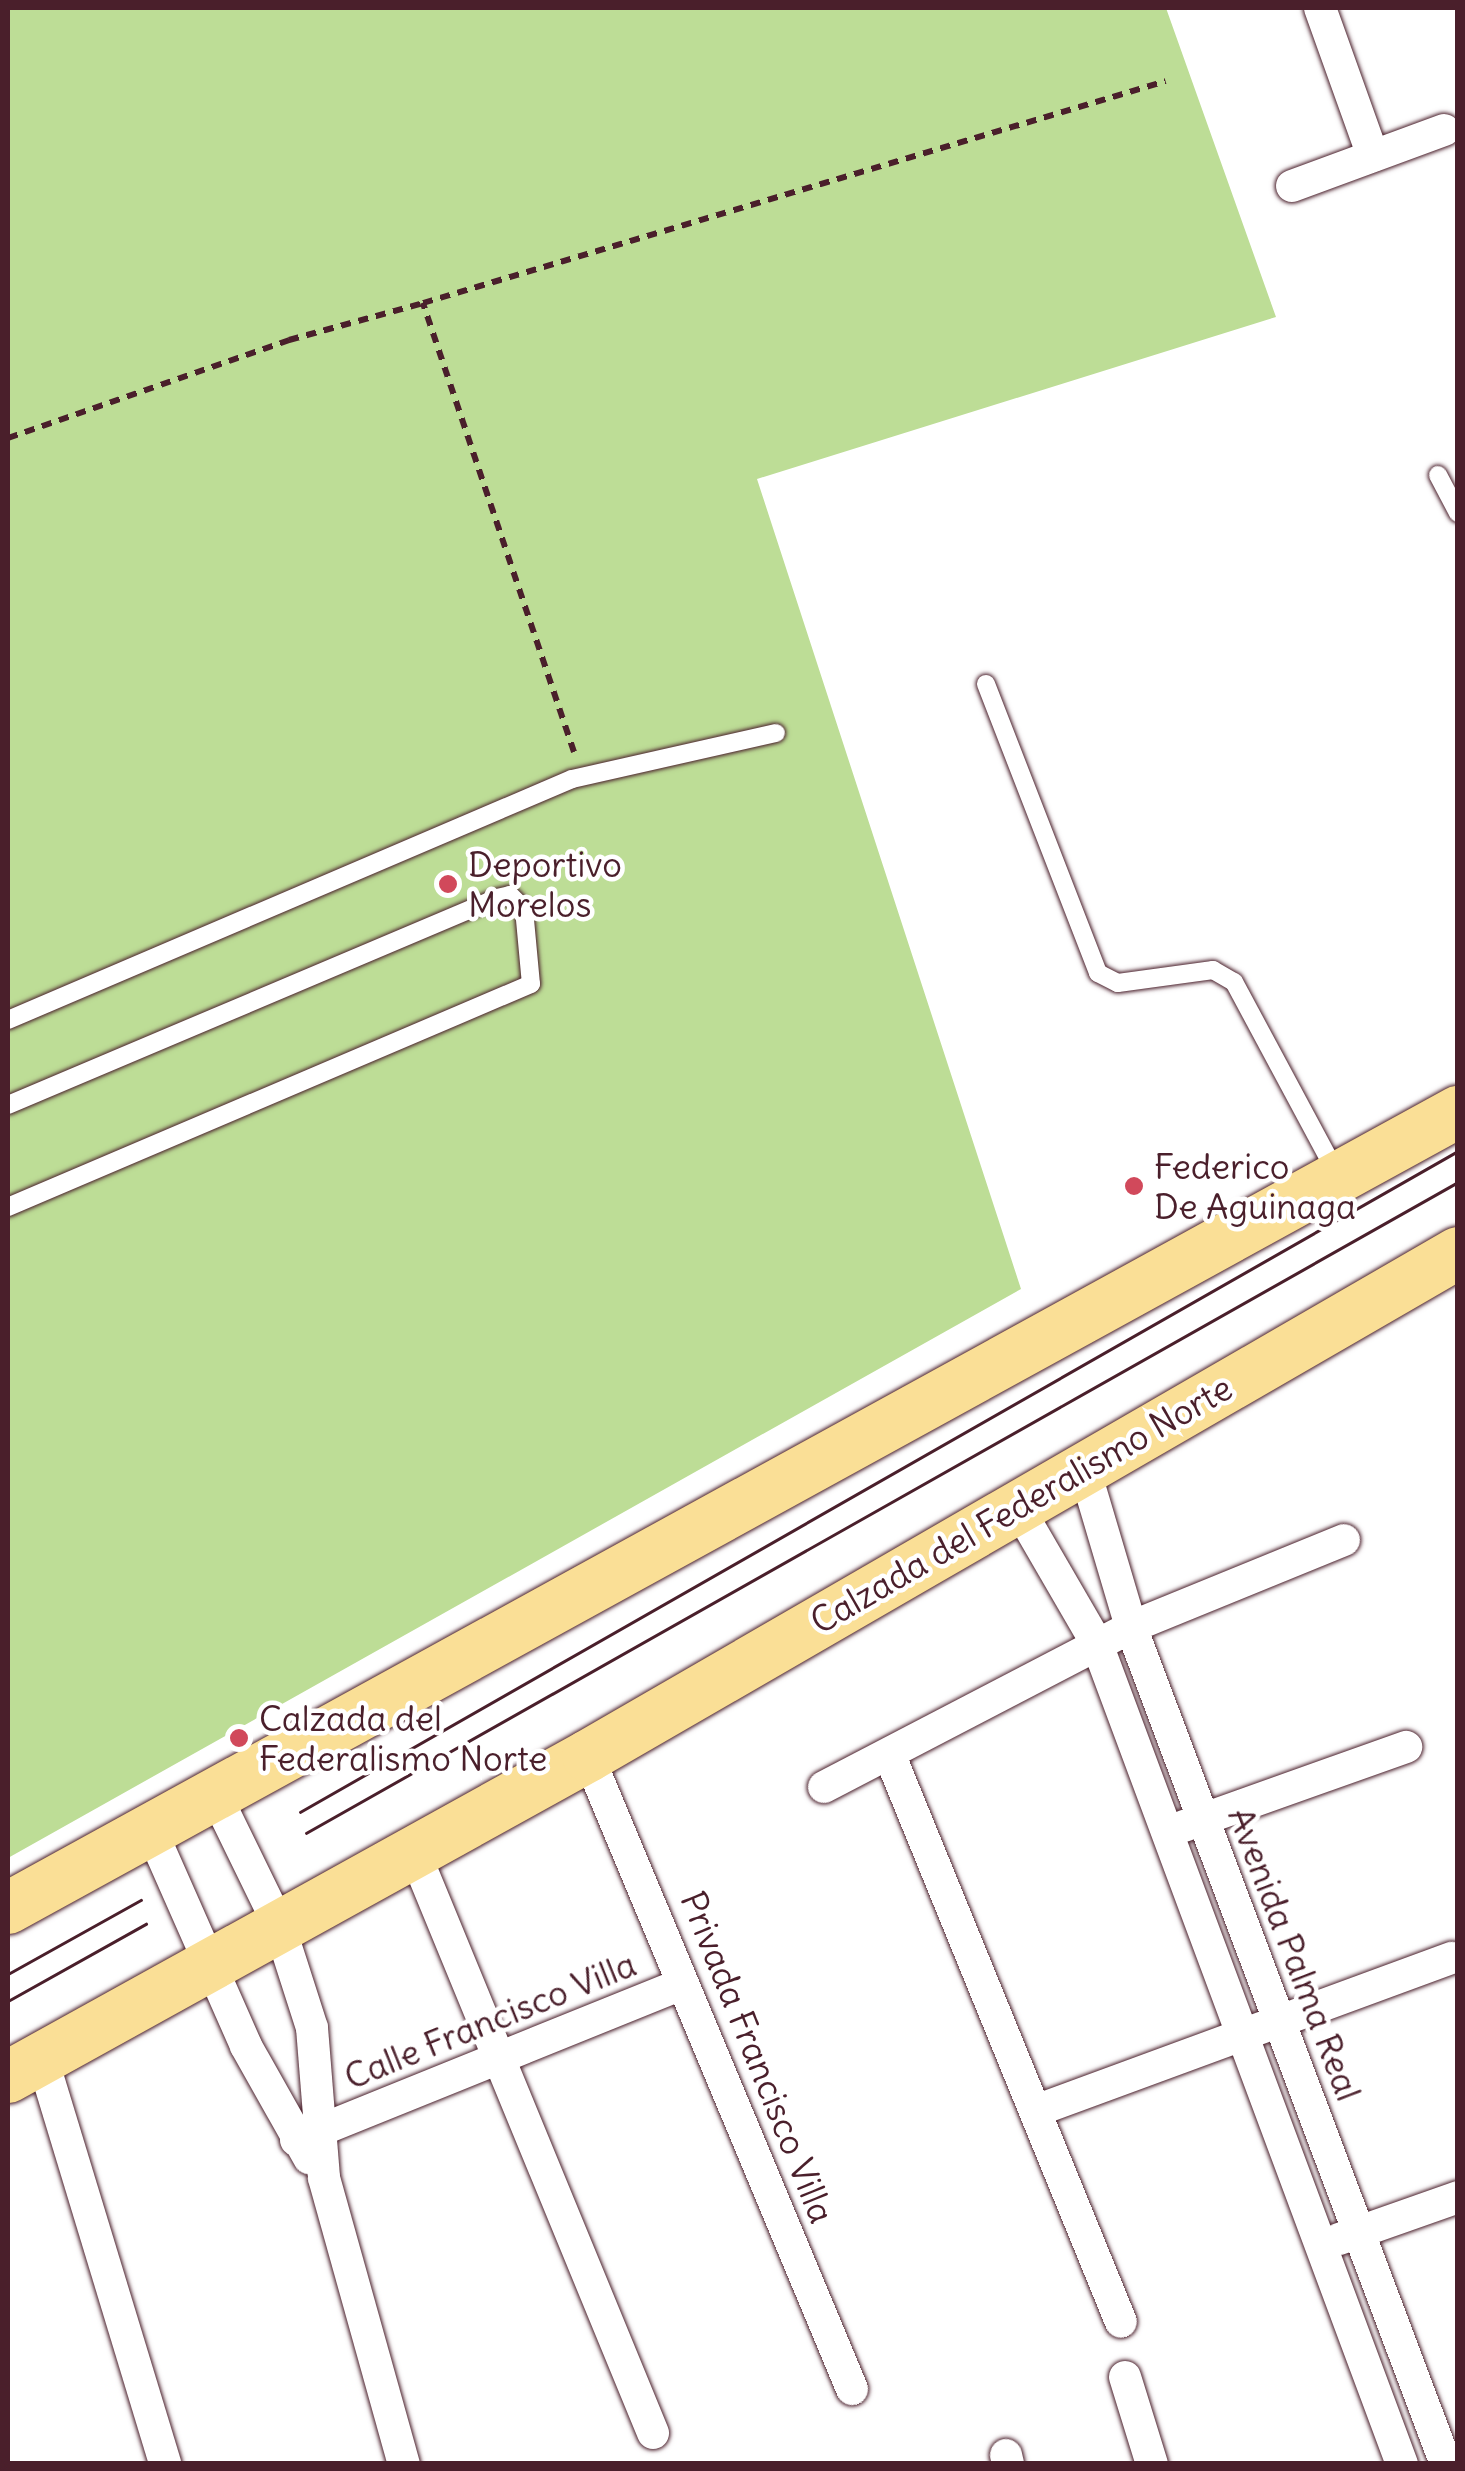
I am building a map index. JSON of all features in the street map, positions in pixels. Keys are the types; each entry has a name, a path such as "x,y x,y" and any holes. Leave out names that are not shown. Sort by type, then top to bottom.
{"main road":[{"path":"8,1908 1341,1181 1458,1112"},
{"name":"Calzada del Federalismo Norte","path":"25,2068 279,1925 415,1854 1016,1504 1455,1262"}],"street":[{"path":"1320,8 1373,156"},
{"path":"1292,186 1444,130"},
{"name":"Avenida Palma Real","path":"1084,1468 1132,1627 1276,2022 1446,2441"},
{"path":"1016,1504 1097,1644 1400,2456 1446,2441"},
{"path":"824,1786 890,1756 1132,1627 1344,1540"},
{"path":"1169,1832 1406,1748"},
{"name":"Privada Francisco Villa","path":"588,1756 852,2389"},
{"path":"890,1756 1038,2110 1121,2322"},
{"name":"Calle Francisco Villa","path":"215,1794 279,1925 312,2028 311,2135"},
{"name":"Calle Francisco Villa","path":"150,1828 212,1962 311,2135 404,2464"},
{"path":"415,1854 653,2433"},
{"path":"1038,2110 1452,1958"},
{"name":"Calle Francisco Villa","path":"311,2135 683,1984"},
{"path":"25,2068 165,2464"},
{"path":"1322,2245 1458,2197"},
{"path":"1125,2377 1152,2464"}],"lane":[{"path":"1438,474 1458,513"},
{"path":"986,684 1098,972 1118,983 1213,970 1234,982 1341,1181"},
{"path":"8,1020 582,776 776,733"},
{"path":"8,1106 497,898 510,895 524,908 532,984 8,1207"}],"path":[{"path":"8,438 289,340 1166,81"},
{"path":"423,303 582,776"}],"green space":[{"name":"Deportivo Morelos","path":"8,8 1166,8 1276,317 757,479 1021,1289 8,1858"}],"tram line":[{"path":"300,1812 1458,1151"},
{"path":"306,1833 1458,1182"},
{"path":"8,1974 141,1900"},
{"path":"8,2001 146,1924"}],"place":[{"name":"Deportivo Morelos","path":"448,884"},
{"name":"Federico De Aguinaga","path":"1134,1186"},
{"name":"Calzada del Federalismo Norte","path":"239,1738"}]}
